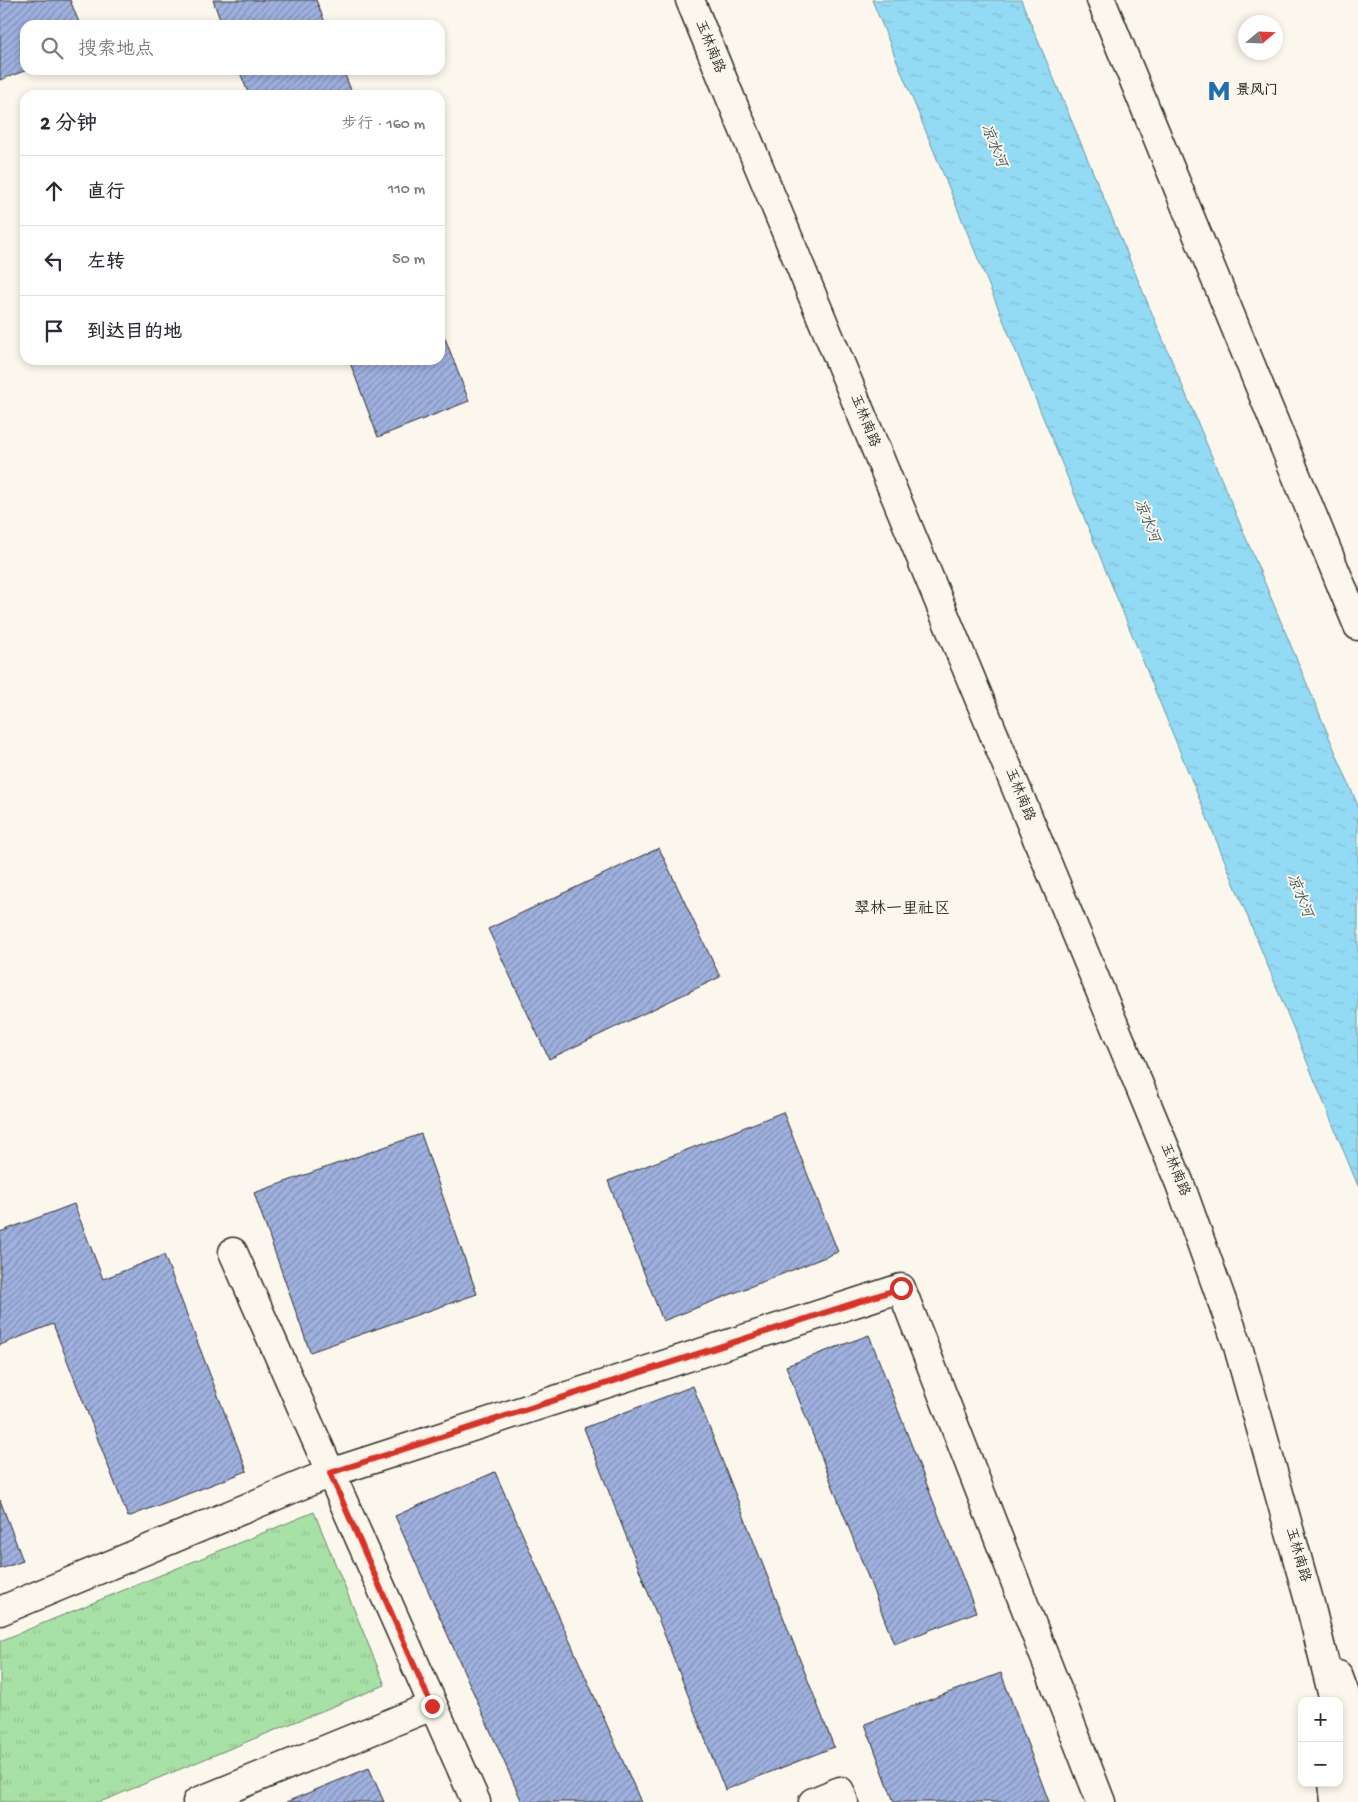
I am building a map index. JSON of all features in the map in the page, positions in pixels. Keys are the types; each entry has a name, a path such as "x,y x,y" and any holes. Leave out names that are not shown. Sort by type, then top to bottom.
{"street":[{"name":"玉林南路","path":"690,0 1180,1184 1237,1343 1310,1604 1333,1697"},
{"path":"1101,0 1358,626"},
{"path":"233,1252 476,1802"},
{"path":"0,1611 330,1473 901,1288 1101,1802"},
{"name":"玉林南路","path":"1310,1604 1322,1697"},
{"name":"玉林南路","path":"1310,1604 1358,1728"},
{"path":"198,1802 432,1706"},
{"path":"1343,1738 1358,1798"},
{"path":"1333,1787 1335,1802"},
{"path":"813,1802 840,1791 844,1802"}],"green space":[{"path":"314,1512 385,1685 100,1802 0,1802 0,1641"}],"water":[{"name":"凉水河","path":"872,0 1021,0 1358,806 1358,1186"}],"building":[{"path":"0,0 70,0 78,20 20,20 20,73 0,80"},
{"path":"213,0 316,0 324,20 220,20"},
{"path":"241,75 345,75 351,90 247,90"},
{"path":"445,338 469,401 378,437 351,365 445,365"},
{"path":"659,848 720,977 549,1059 488,929"},
{"path":"783,1112 838,1252 663,1321 608,1181"},
{"path":"421,1134 477,1294 310,1352 254,1193"},
{"path":"74,1204 103,1279 164,1255 247,1471 128,1517 53,1324 0,1345 0,1232"},
{"path":"869,1335 976,1612 894,1644 786,1366"},
{"path":"693,1386 834,1747 725,1790 584,1428"},
{"path":"495,1472 641,1802 522,1802 395,1516"},
{"path":"0,1500 23,1561 0,1569"},
{"path":"1001,1673 1049,1802 894,1802 865,1724"},
{"path":"369,1768 384,1802 286,1802"}],"place":[{"name":"景风门","path":"1219,91"}],"district":[{"name":"翠林一里社区","path":"902,910"}],"route":[{"path":"432,1706 330,1473 901,1288"}]}
